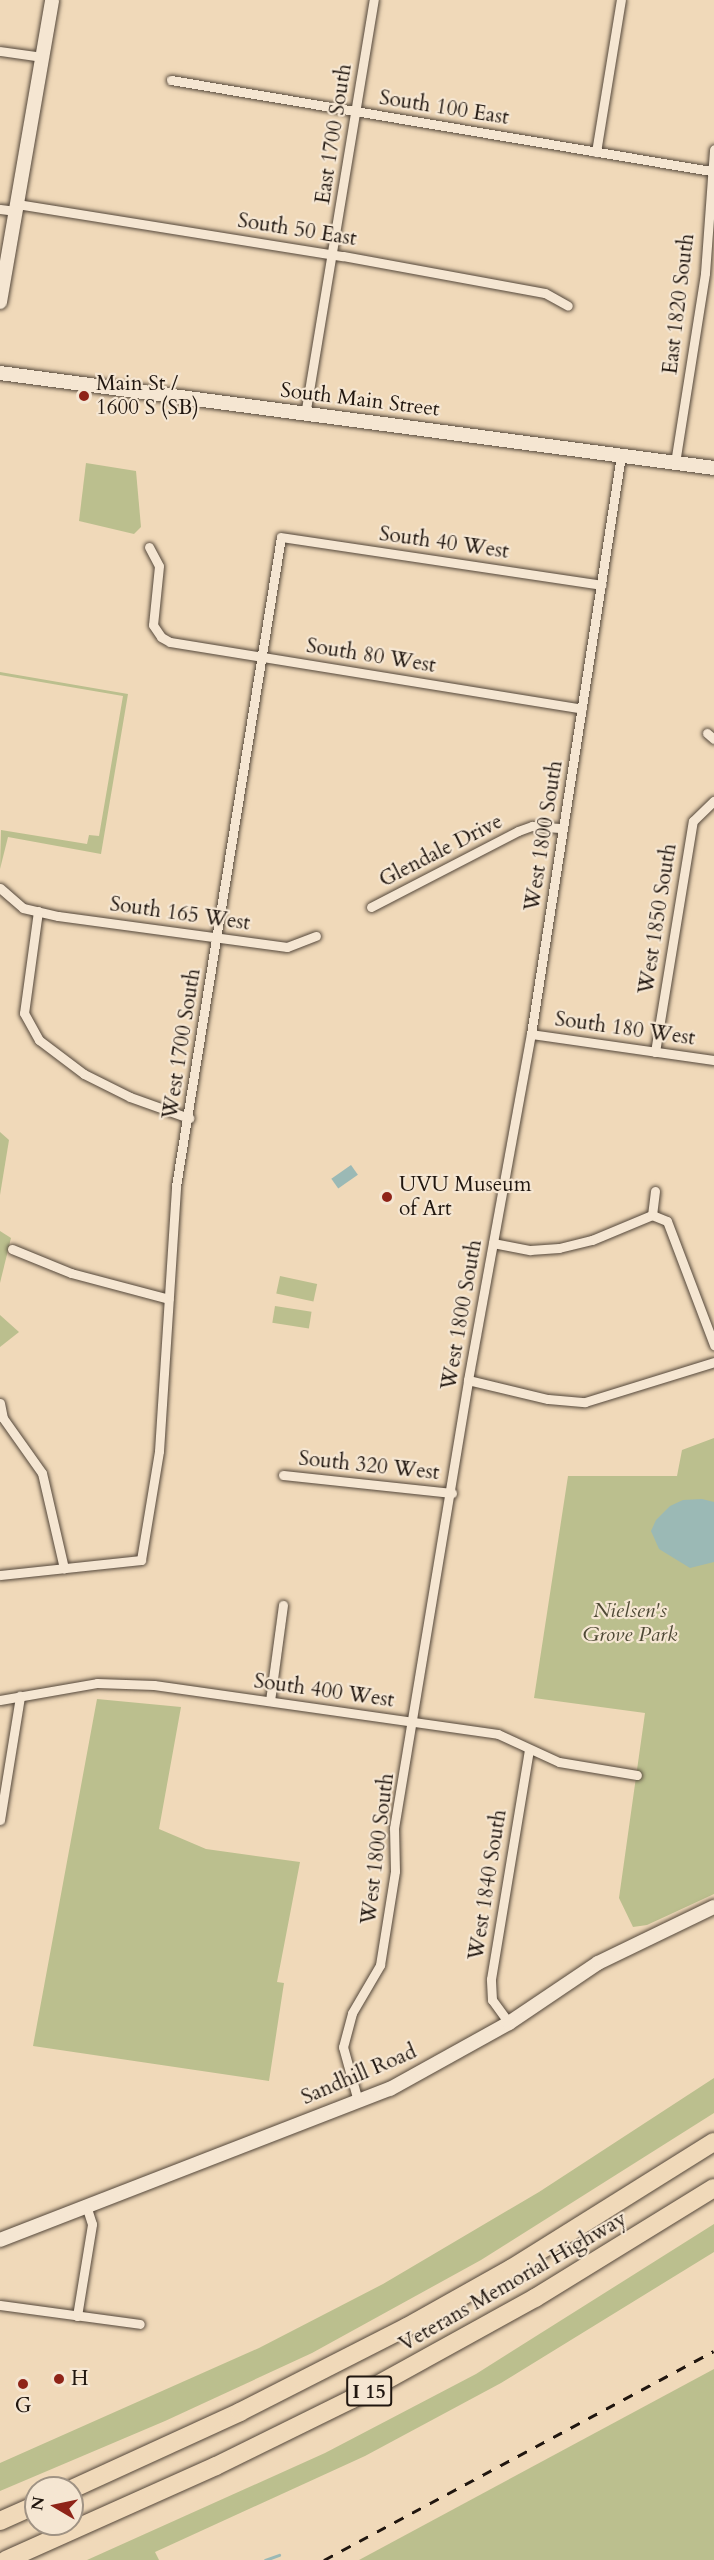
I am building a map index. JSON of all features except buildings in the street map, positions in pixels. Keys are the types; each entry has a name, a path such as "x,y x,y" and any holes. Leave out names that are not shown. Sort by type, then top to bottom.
{"highway":[{"name":"Veterans Memorial Highway","path":"84,2484 230,2417 407,2327 512,2268 714,2142"},
{"name":"Veterans Memorial Highway","path":"6,2560 233,2458 372,2389 535,2298 714,2188"},
{"path":"0,2521 24,2510"}],"street":[{"path":"0,302 52,0"},
{"name":"East 1700 South","path":"305,415 374,0"},
{"path":"596,152 621,0"},
{"path":"0,51 42,57"},
{"name":"South 100 East","path":"171,80 711,171"},
{"name":"East 1820 South","path":"675,463 705,273 714,149"},
{"name":"South 50 East","path":"0,208 17,208 333,254 545,293 568,306"},
{"name":"South Main Street","path":"0,373 714,468"},
{"name":"West 1800 South","path":"358,2101 343,2047 352,2013 380,1965 395,1871 394,1828 452,1493 468,1380 531,1034 621,455"},
{"name":"South 40 West","path":"281,537 601,585"},
{"name":"West 1700 South","path":"64,1568 141,1560 159,1451 176,1186 189,1118 281,537"},
{"name":"South 80 West","path":"149,547 159,566 152,619 157,633 170,642 582,709"},
{"name":"West 1850 South","path":"655,1052 693,821 714,801"},
{"name":"Glendale Drive","path":"371,907 518,831 532,826 563,828"},
{"name":"South 165 West","path":"0,888 23,908 38,911 287,947 316,936"},
{"path":"38,911 24,1013 39,1040 93,1078 130,1097 189,1118"},
{"name":"South 180 West","path":"531,1034 714,1060"},
{"path":"652,1215 655,1191"},
{"path":"493,1243 530,1250 559,1248 592,1240 652,1215 667,1221 714,1345"},
{"path":"12,1249 71,1273 169,1299"},
{"path":"468,1380 548,1399 585,1402 714,1362"},
{"path":"0,1403 3,1418 42,1473 64,1568 0,1575"},
{"name":"South 320 West","path":"283,1475 452,1493"},
{"path":"270,1701 284,1605"},
{"name":"South 400 West","path":"0,1700 97,1683 154,1685 498,1734 559,1761 637,1775"},
{"path":"0,1820 20,1696"},
{"name":"West 1840 South","path":"509,2023 492,2000 491,1979 529,1749"},
{"name":"Sandhill Road","path":"0,2240 358,2101 417,2075 509,2023 598,1963 714,1907"},
{"path":"77,2316 92,2224 86,2205"},
{"path":"0,2305 140,2324"}],"green space":[{"path":"86,463 136,471 141,527 134,534 79,521"},
{"path":"0,672 128,694 101,854 8,837 0,869 1,830 87,844 89,835 99,836 123,696 0,675"},
{"path":"0,1132 9,1140 0,1195"},
{"path":"0,1231 11,1238 0,1283"},
{"path":"280,1276 317,1284 313,1302 276,1294"},
{"path":"275,1306 312,1312 309,1329 272,1323"},
{"path":"0,1315 19,1332 0,1347"},
{"name":"Nielsen's Grove Park","path":"714,1438 714,1894 647,1925 633,1927 619,1898 645,1713 534,1698 568,1476 677,1476 682,1450"},
{"path":"97,1699 181,1707 159,1829 206,1849 300,1862 277,1982 284,1983 269,2081 33,2046"},
{"path":"714,2078 714,2113 481,2260 312,2353 165,2421 35,2476 24,2476 24,2481 0,2491 0,2463 259,2348 383,2284 539,2192"},
{"path":"714,2224 714,2252 501,2383 365,2456 155,2552 159,2560 87,2560 325,2453 476,2374"},
{"path":"714,2369 714,2560 359,2560"}],"water":[{"path":"351,1165 358,1175 338,1189 331,1179"},
{"path":"702,1499 714,1502 714,1562 690,1568 659,1549 651,1531 656,1520 670,1506 683,1500"}],"waterway":[{"path":"265,2560 279,2555"}],"railway":[{"path":"324,2560 714,2351"}],"place":[{"name":"Main St / 1600 S (SB)","path":"84,396"},
{"name":"UVU Museum of Art","path":"387,1197"},
{"name":"H","path":"59,2379"},
{"name":"G","path":"23,2384"}]}
